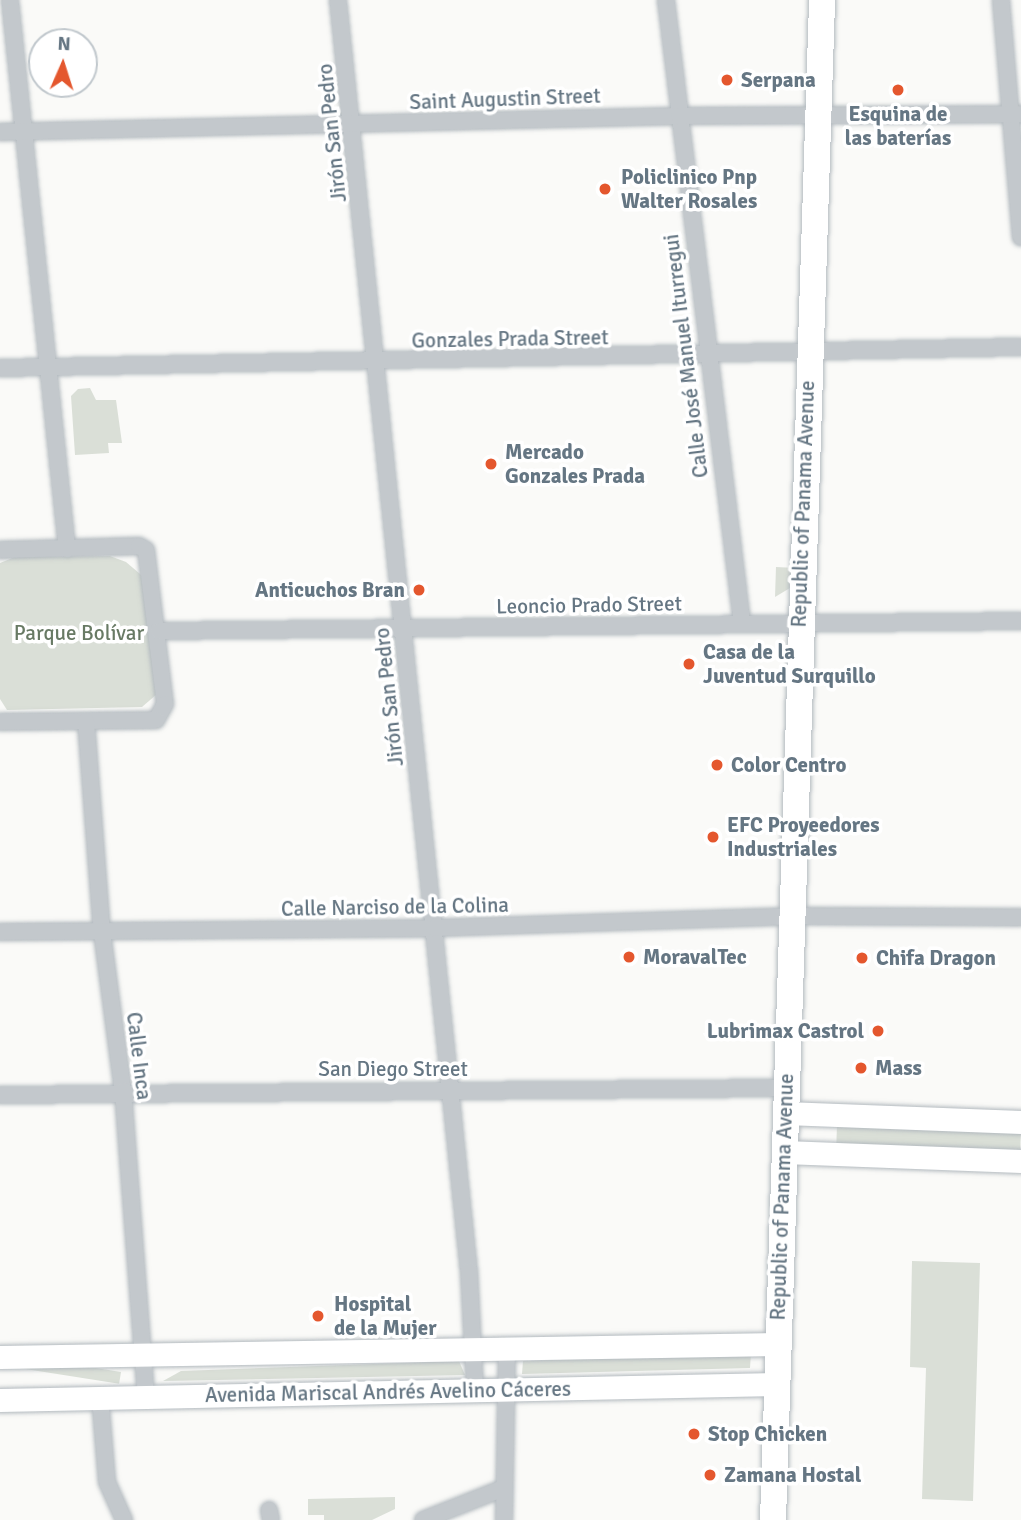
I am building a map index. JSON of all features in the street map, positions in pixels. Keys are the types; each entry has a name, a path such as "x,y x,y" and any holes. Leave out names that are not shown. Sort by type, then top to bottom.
{"main road":[{"name":"Republic of Panama Avenue","path":"773,1520 799,622 822,0"}],"street":[{"path":"10,0 46,367 68,549"},
{"name":"Jirón San Pedro","path":"338,0 353,124 451,1090 475,1390"},
{"name":"Calle José Manuel Iturregui","path":"666,0 705,354 741,622"},
{"path":"1001,0 1016,114 1021,237"},
{"name":"Saint Augustin Street","path":"0,132 679,116 1016,114"},
{"name":"Gonzales Prada Street","path":"0,368 1021,347"},
{"path":"0,550 139,546 146,550 159,631 165,704 162,715 156,720 0,722"},
{"name":"Leoncio Prado Street","path":"159,631 404,631 741,622 1021,621"},
{"name":"Calle Inca","path":"86,721 102,932 123,1091 146,1397"},
{"name":"Calle Narciso de la Colina","path":"0,932 434,928 792,916 1021,917"},
{"name":"San Diego Street","path":"0,1095 123,1091 451,1090 785,1101"},
{"path":"785,1101 1021,1122"},
{"path":"784,1152 1021,1161"},
{"name":"Avenida Mariscal Andrés Avelino Cáceres","path":"0,1357 778,1344"},
{"path":"475,1499 504,1514 507,1350"},
{"name":"Avenida Mariscal Andrés Avelino Cáceres","path":"0,1400 777,1384"},
{"path":"100,1397 107,1482 124,1520"},
{"path":"423,1520 504,1488"}],"green space":[{"path":"90,388 96,400 116,400 122,443 108,443 109,453 75,455 71,396 78,389"},
{"name":"Parque Bolívar","path":"110,556 126,562 146,579 157,694 142,707 7,710 0,699 0,563 15,557"},
{"path":"776,567 796,568 790,588 775,597"},
{"path":"837,1125 1021,1131 1020,1151 836,1145"},
{"path":"912,1261 980,1263 973,1501 922,1499 926,1368 910,1367"},
{"path":"1,1353 121,1372 119,1384 0,1365"},
{"path":"751,1353 750,1368 522,1374 523,1361"},
{"path":"459,1361 465,1375 163,1381 181,1371"},
{"path":"395,1497 395,1509 372,1520 324,1520 324,1515 308,1515 308,1499"}],"place":[{"name":"Serpana","path":"727,80"},
{"name":"Esquina de las baterías","path":"898,90"},
{"name":"Policlinico Pnp Walter Rosales","path":"605,189"},
{"name":"Mercado Gonzales Prada","path":"491,464"},
{"name":"Anticuchos Bran","path":"419,590"},
{"name":"Casa de la Juventud Surquillo","path":"689,664"},
{"name":"Color Centro","path":"717,765"},
{"name":"EFC Proyeedores Industriales","path":"713,837"},
{"name":"MoravalTec","path":"629,957"},
{"name":"Chifa Dragon","path":"862,958"},
{"name":"Lubrimax Castrol","path":"878,1031"},
{"name":"Mass","path":"861,1068"},
{"name":"Hospital de la Mujer","path":"318,1316"},
{"name":"Stop Chicken","path":"694,1434"},
{"name":"Zamana Hostal","path":"710,1475"}]}
